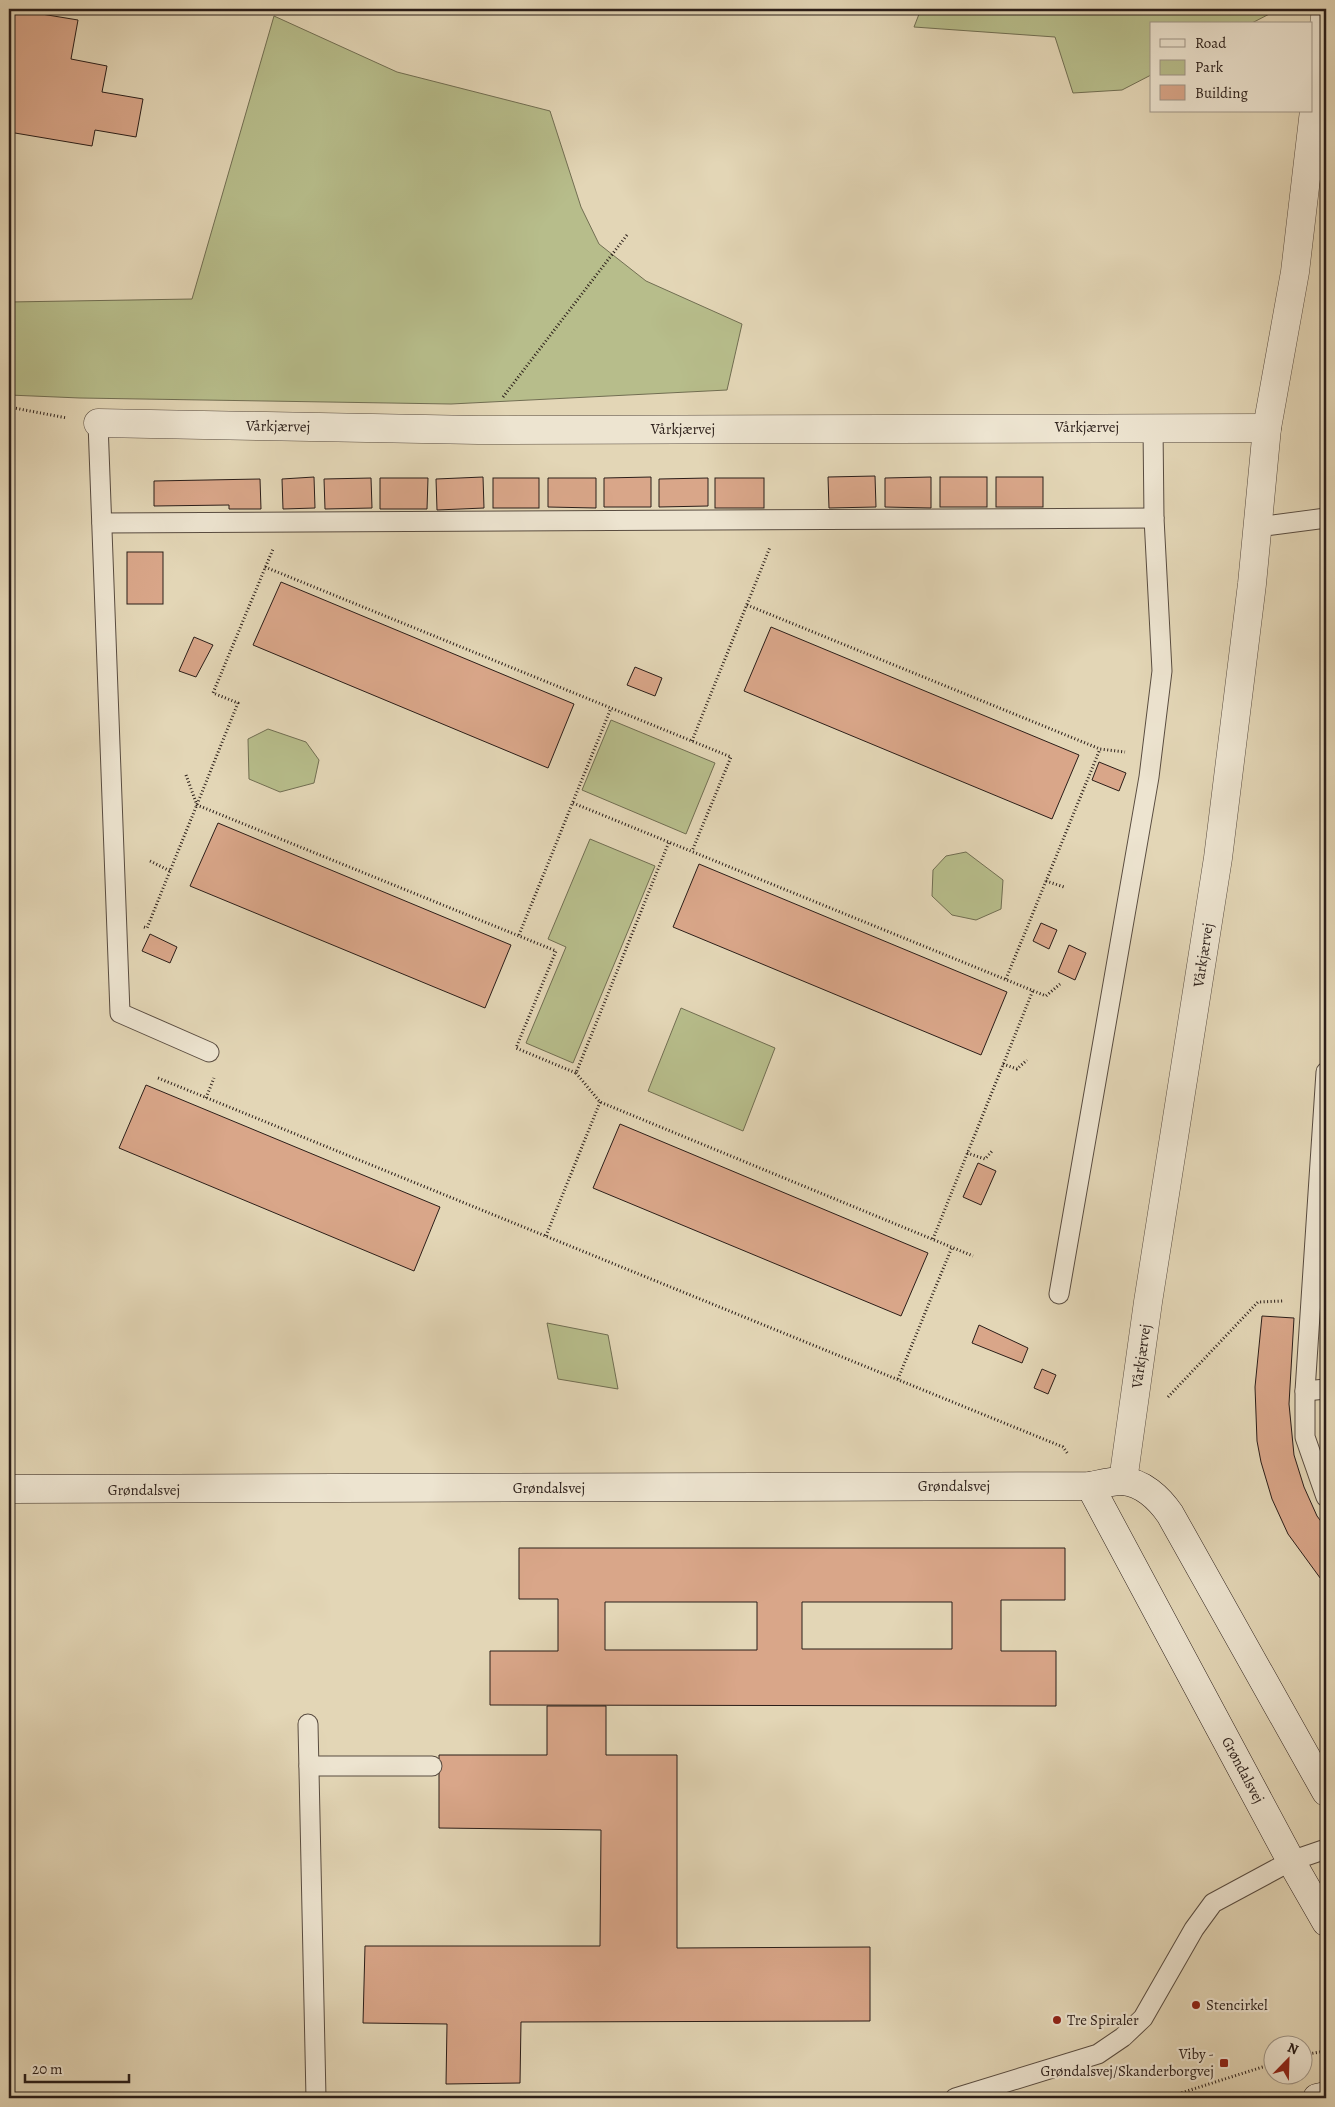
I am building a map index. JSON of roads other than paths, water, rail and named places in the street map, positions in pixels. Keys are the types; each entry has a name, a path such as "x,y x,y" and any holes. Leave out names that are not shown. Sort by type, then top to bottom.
{"street":[{"name":"Vårkjærvej","path":"1123,1481 1148,1302 1218,858 1267,428 1295,272 1326,9"},
{"name":"Vårkjærvej","path":"98,423 478,430 1267,428"},
{"name":"Grøndalsvej","path":"9,1489 1090,1486 1123,1481 1146,1489 1161,1501 1170,1514 1326,1792"},
{"name":"Grøndalsvej","path":"1090,1486 1291,1861 1326,1922"},
{"path":"1317,2098 1326,2096"}],"lane":[{"path":"98,423 120,1013 209,1052"},
{"path":"1059,1294 1152,756 1162,671 1154,518 1153,427"},
{"path":"102,523 1154,518"},
{"path":"1257,527 1326,518"},
{"path":"1326,1072 1305,1392 1305,1437 1326,1497"},
{"path":"1305,1392 1326,1389"},
{"path":"308,1724 316,2098"},
{"path":"309,1766 432,1766"},
{"path":"955,2098 1098,2054 1123,2037 1143,2018 1194,1929 1213,1903 1291,1861 1326,1849"}],"place":[{"name":"Stencirkel","path":"1196,2005"},
{"name":"Tre Spiraler","path":"1057,2020"},
{"name":"Viby - Grøndalsvej/Skanderborgvej","path":"1224,2063"}]}
